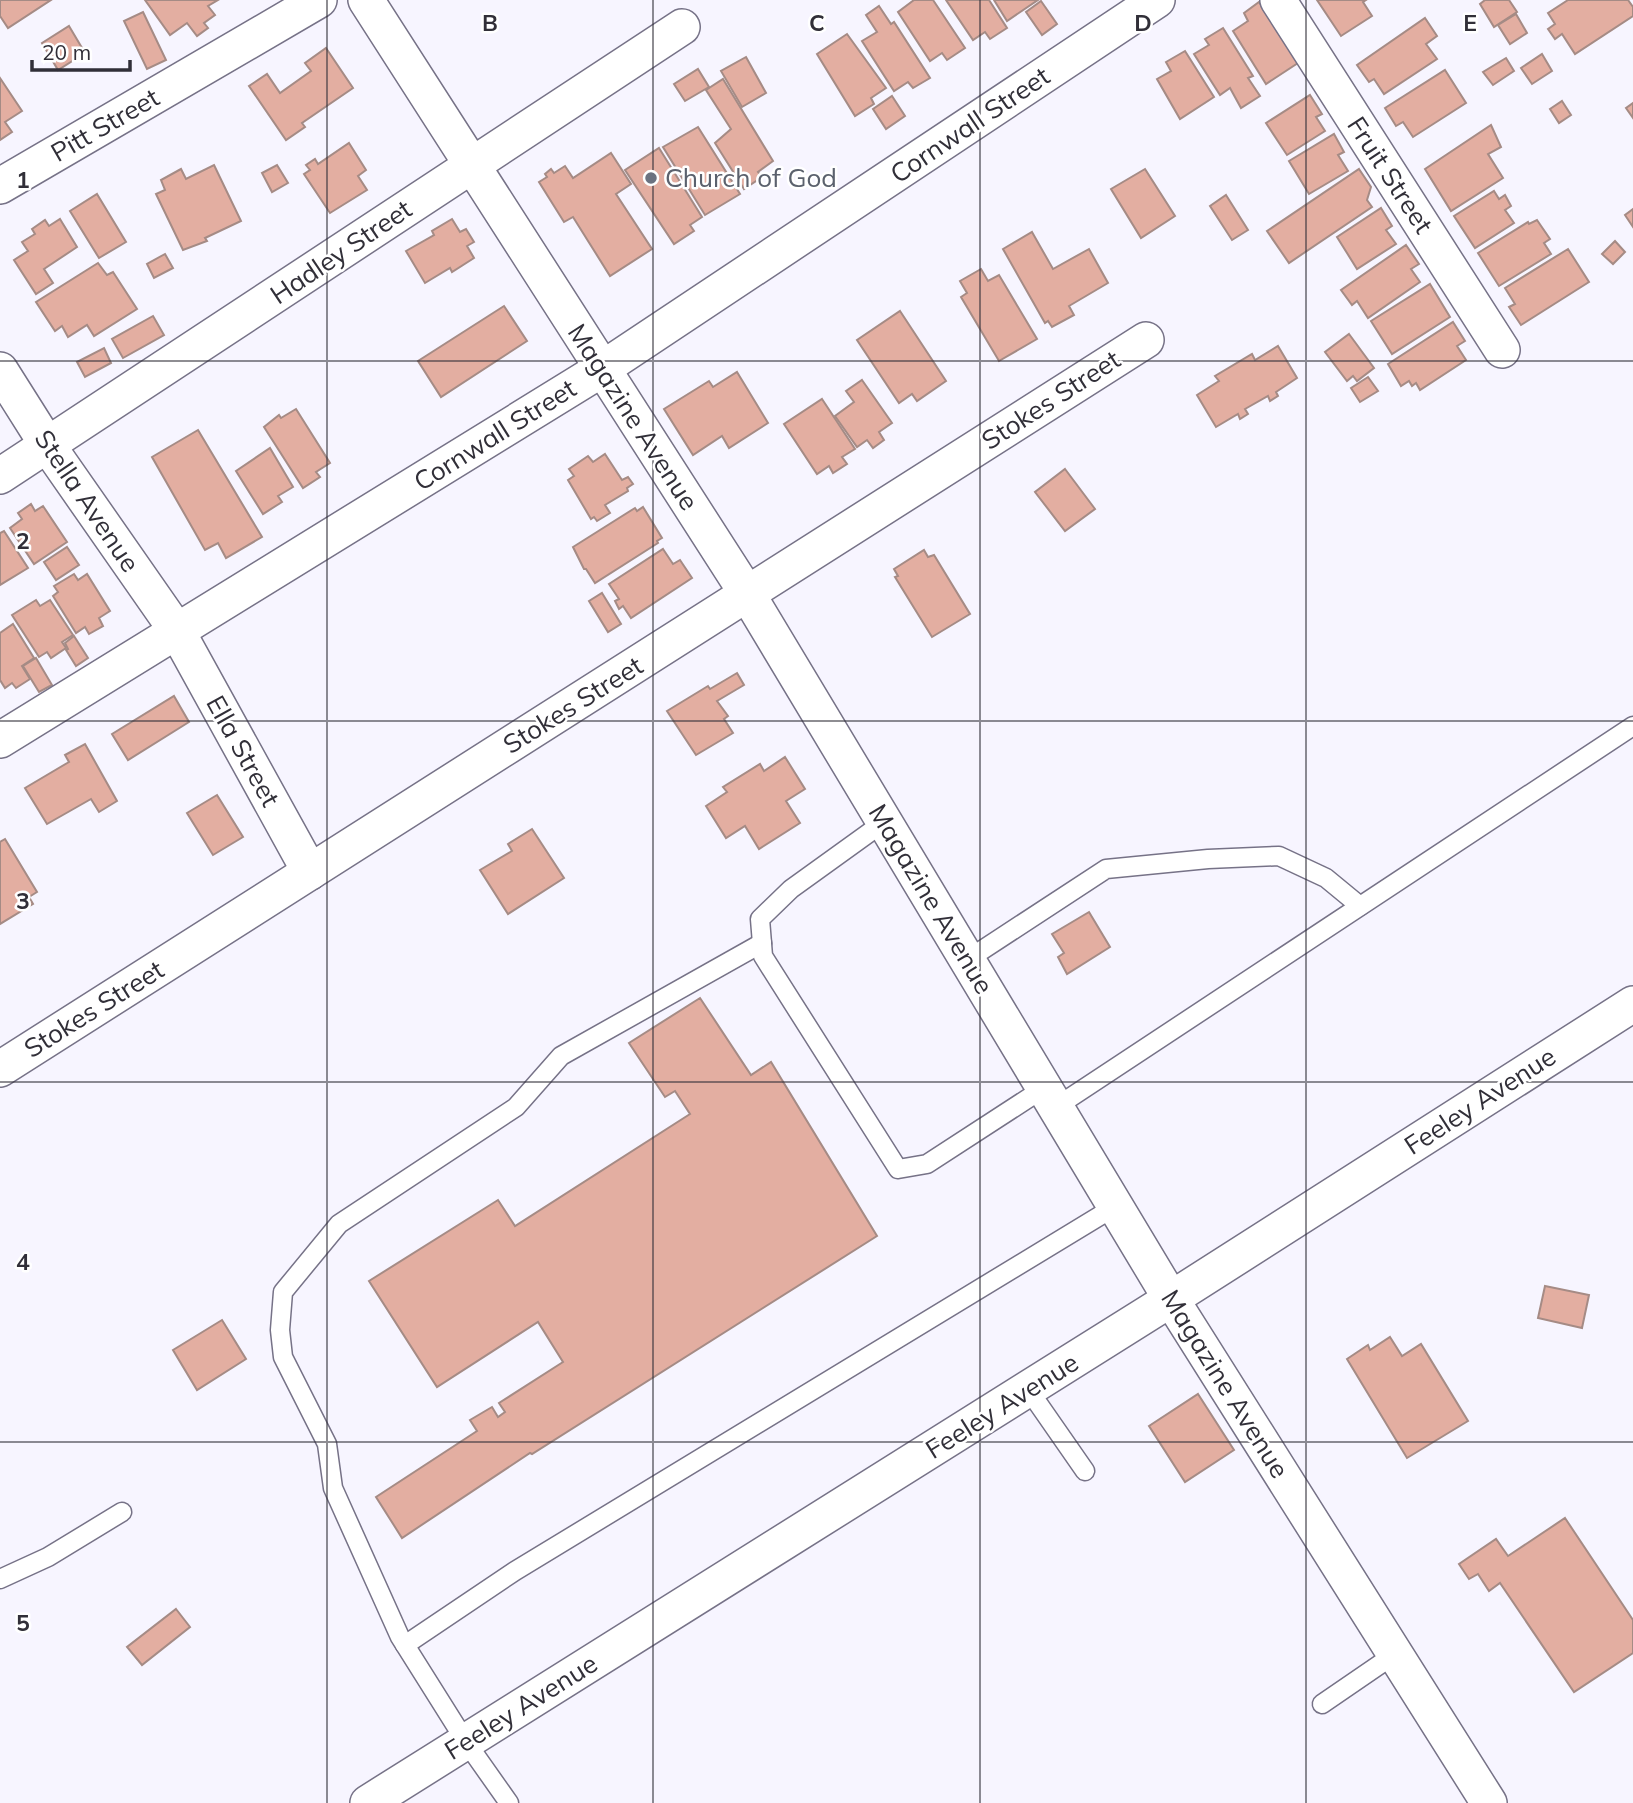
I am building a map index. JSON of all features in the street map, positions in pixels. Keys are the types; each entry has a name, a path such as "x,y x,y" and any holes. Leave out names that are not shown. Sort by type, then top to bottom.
{"street":[{"name":"Pitt Street","path":"0,186 319,0"},
{"name":"Magazine Avenue","path":"366,0 748,594 1171,1299 1489,1803"},
{"name":"Cornwall Street","path":"0,740 602,369 1157,0"},
{"name":"Fruit Street","path":"1278,0 1502,350"},
{"name":"Hadley Street","path":"0,476 682,27"},
{"name":"Stokes Street","path":"0,1069 1146,340"},
{"name":"Stella Avenue","path":"0,370 48,446 177,631"},
{"name":"Ella Street","path":"177,631 310,872"},
{"name":"Feeley Avenue","path":"368,1803 1171,1299 1633,1004"}],"lane":[{"path":"884,821 791,889 760,919 763,956 898,1169 927,1164 1050,1098 1360,906 1633,726"},
{"path":"967,960 1106,869 1208,859 1279,856 1326,878 1360,906"},
{"path":"509,1803 466,1742 405,1645 333,1488 327,1444 283,1357 280,1330 283,1292 339,1224 516,1107 561,1056 762,943"},
{"path":"405,1645 515,1571 1116,1206"},
{"path":"1028,1389 1086,1471"},
{"path":"0,1578 48,1557 122,1512"},
{"path":"1322,1704 1395,1654"}],"building":[{"path":"0,0 51,0 8,28 0,16"},
{"path":"145,0 218,0 208,6 215,15 204,23 208,28 197,36 187,23 170,35"},
{"path":"914,0 933,0 965,48 947,60 942,53 930,61 898,12"},
{"path":"946,0 989,0 1007,28 990,39 985,32 973,40"},
{"path":"994,0 1038,0 1007,21"},
{"path":"1317,0 1366,0 1363,2 1372,16 1341,36"},
{"path":"1485,0 1509,0 1517,12 1494,27 1480,4"},
{"path":"1568,0 1628,0 1633,7 1633,16 1575,54 1562,34 1555,39 1548,29 1555,24 1548,13"},
{"path":"1041,1 1057,24 1042,35 1026,12"},
{"path":"1259,2 1298,63 1266,84 1233,31 1248,21 1244,13"},
{"path":"879,6 891,24 894,22 930,78 913,88 908,82 894,91 862,41 877,32 866,15"},
{"path":"143,12 166,60 147,69 124,21"},
{"path":"1516,14 1527,33 1510,44 1498,25"},
{"path":"1425,18 1437,36 1426,44 1437,59 1384,94 1374,79 1369,82 1357,65"},
{"path":"69,26 85,53 58,70 42,43"},
{"path":"1223,28 1253,76 1248,78 1260,96 1241,108 1230,88 1220,95 1194,54 1209,45 1205,39"},
{"path":"847,34 886,88 871,98 874,104 855,116 817,54"},
{"path":"326,48 353,88 302,123 305,127 286,140 249,86 267,74 280,93 311,71 305,63"},
{"path":"1185,51 1214,97 1180,119 1157,79 1171,71 1166,62"},
{"path":"1542,54 1552,71 1532,84 1521,68"},
{"path":"746,57 766,93 742,107 721,71"},
{"path":"1506,58 1514,71 1493,85 1483,72"},
{"path":"698,69 709,87 685,101 674,84"},
{"path":"1445,70 1466,103 1413,137 1403,122 1396,126 1385,108"},
{"path":"0,78 22,111 5,122 12,132 0,140"},
{"path":"723,79 773,161 758,172 762,177 744,189 715,143 731,129 706,90"},
{"path":"1310,95 1322,114 1316,117 1325,131 1287,155 1266,123"},
{"path":"892,96 905,116 886,129 873,109"},
{"path":"1562,101 1571,115 1559,123 1550,109"},
{"path":"1633,103 1633,118 1626,108"},
{"path":"1491,125 1501,147 1488,154 1503,178 1451,211 1425,169"},
{"path":"698,127 740,194 705,215 663,147"},
{"path":"1334,134 1344,152 1338,155 1348,171 1309,194 1289,161"},
{"path":"349,143 366,170 358,176 367,190 330,213 304,174 310,170 306,165 315,159 318,164"},
{"path":"659,148 702,217 690,225 694,231 674,244 625,170"},
{"path":"611,153 631,184 616,194 652,249 610,276 573,217 564,222 539,182 547,177 545,174 551,169 554,173 565,166 573,178"},
{"path":"214,165 241,221 205,238 207,241 183,250 156,194 165,190 161,180 181,169 186,179"},
{"path":"277,165 288,183 272,192 262,173"},
{"path":"1145,169 1175,216 1141,238 1111,189"},
{"path":"1359,169 1371,187 1367,200 1372,207 1289,263 1267,231"},
{"path":"1494,191 1499,199 1505,195 1511,206 1505,210 1514,223 1475,248 1454,216"},
{"path":"97,194 126,242 99,258 70,211"},
{"path":"1226,195 1248,230 1232,240 1210,206"},
{"path":"1381,208 1392,226 1386,230 1396,244 1357,269 1337,237"},
{"path":"1633,209 1633,227 1625,215"},
{"path":"60,219 77,247 44,269 53,283 36,294 14,260 28,251 22,242 35,234 32,229 45,220 49,226"},
{"path":"452,219 460,232 466,229 474,242 467,246 474,258 452,272 450,268 425,283 406,251 434,235 432,231"},
{"path":"1537,220 1550,239 1544,243 1551,254 1499,286 1478,253 1528,222 1529,224"},
{"path":"1032,232 1053,269 1089,249 1108,283 1069,306 1074,315 1052,327 1048,321 1045,323 1003,249"},
{"path":"1615,241 1625,252 1613,264 1602,254"},
{"path":"1406,245 1419,264 1411,269 1420,282 1368,318 1357,301 1352,305 1341,290"},
{"path":"1568,249 1589,282 1521,325 1509,307 1515,304 1505,288"},
{"path":"165,254 173,268 154,278 147,264"},
{"path":"98,263 107,275 113,272 137,309 94,336 87,325 68,337 62,326 55,331 36,302"},
{"path":"981,269 988,281 999,275 1037,339 999,361 961,297 967,293 960,281"},
{"path":"1430,284 1450,317 1392,354 1371,321"},
{"path":"504,306 527,341 441,397 418,361"},
{"path":"900,311 946,381 917,401 912,394 899,403 857,340"},
{"path":"153,316 164,335 123,358 112,339"},
{"path":"1453,322 1465,341 1457,346 1466,360 1420,390 1416,383 1412,386 1409,381 1401,386 1388,364"},
{"path":"1349,334 1374,368 1357,381 1353,376 1347,381 1325,352"},
{"path":"1278,346 1297,378 1276,392 1278,396 1270,401 1268,396 1245,409 1248,414 1240,419 1238,414 1216,427 1197,395 1219,381 1215,376 1252,354 1255,360"},
{"path":"104,348 111,363 85,377 77,362"},
{"path":"737,372 768,423 729,448 722,436 693,455 664,409 709,381 713,387"},
{"path":"1368,377 1378,391 1360,402 1351,388"},
{"path":"862,380 892,423 879,432 884,440 873,448 867,440 857,447 835,416 854,402 846,391"},
{"path":"822,399 855,449 842,457 847,464 833,473 829,466 817,474 784,424"},
{"path":"296,409 330,463 316,472 320,477 303,488 264,427 279,415 281,418"},
{"path":"198,430 262,537 226,558 218,543 205,550 152,457"},
{"path":"270,448 293,487 278,496 282,502 263,514 236,471"},
{"path":"605,454 622,480 628,477 633,484 627,488 628,491 605,505 610,513 597,521 594,517 591,519 568,480 574,476 569,469 588,456 593,462"},
{"path":"1065,469 1095,509 1065,531 1035,492"},
{"path":"31,504 35,511 43,506 67,542 34,564 10,528 22,519 18,513"},
{"path":"643,507 662,538 595,583 573,547 635,508 637,511"},
{"path":"4,531 28,568 0,585 0,533"},
{"path":"67,547 79,565 56,580 44,562"},
{"path":"663,549 673,564 680,560 692,578 631,618 623,606 619,609 615,601 619,599 609,584"},
{"path":"924,550 928,557 934,555 970,614 932,637 895,577 898,576 894,569"},
{"path":"74,574 78,580 87,574 110,611 99,618 103,626 89,634 85,627 76,633 53,596 58,592 54,586"},
{"path":"602,593 621,624 608,632 589,601"},
{"path":"36,600 40,606 50,600 73,635 62,642 66,648 51,658 47,652 39,657 12,615"},
{"path":"13,624 34,658 22,666 30,679 16,688 12,683 5,688 0,680 0,633"},
{"path":"74,636 88,658 76,666 66,650 68,649 65,643"},
{"path":"36,658 52,685 39,692 23,666"},
{"path":"737,673 744,685 717,701 728,716 724,719 733,733 696,755 667,711 708,686 710,689"},
{"path":"174,696 189,722 128,760 112,734"},
{"path":"85,744 117,801 99,812 91,799 47,824 25,788 69,762 65,755"},
{"path":"785,757 805,789 786,801 800,823 759,849 745,826 726,838 706,806 727,792 723,787 760,764 764,771"},
{"path":"217,795 243,837 213,855 187,813"},
{"path":"532,829 564,878 508,914 480,870 512,851 508,844"},
{"path":"5,839 37,892 29,897 33,904 0,924 0,842"},
{"path":"1089,912 1110,947 1067,974 1058,957 1064,953 1052,934"},
{"path":"700,998 751,1075 771,1062 877,1236 530,1453 402,1538 376,1497 477,1431 470,1420 492,1407 498,1417 505,1412 499,1403 563,1362 538,1322 437,1387 369,1281 498,1200 515,1226 690,1114 675,1091 665,1097 629,1043"},
{"path":"1545,1286 1589,1295 1582,1328 1538,1318"},
{"path":"222,1320 246,1359 197,1390 173,1350"},
{"path":"1390,1337 1402,1356 1421,1344 1468,1421 1407,1458 1347,1359 1368,1345 1370,1350"},
{"path":"1198,1394 1234,1450 1185,1482 1149,1426"},
{"path":"1565,1518 1633,1620 1633,1653 1574,1692 1500,1583 1489,1591 1478,1574 1469,1579 1459,1564 1496,1539 1508,1556"},
{"path":"176,1609 190,1627 142,1665 127,1647"}],"place":[{"name":"Church of God","path":"651,178"}]}
